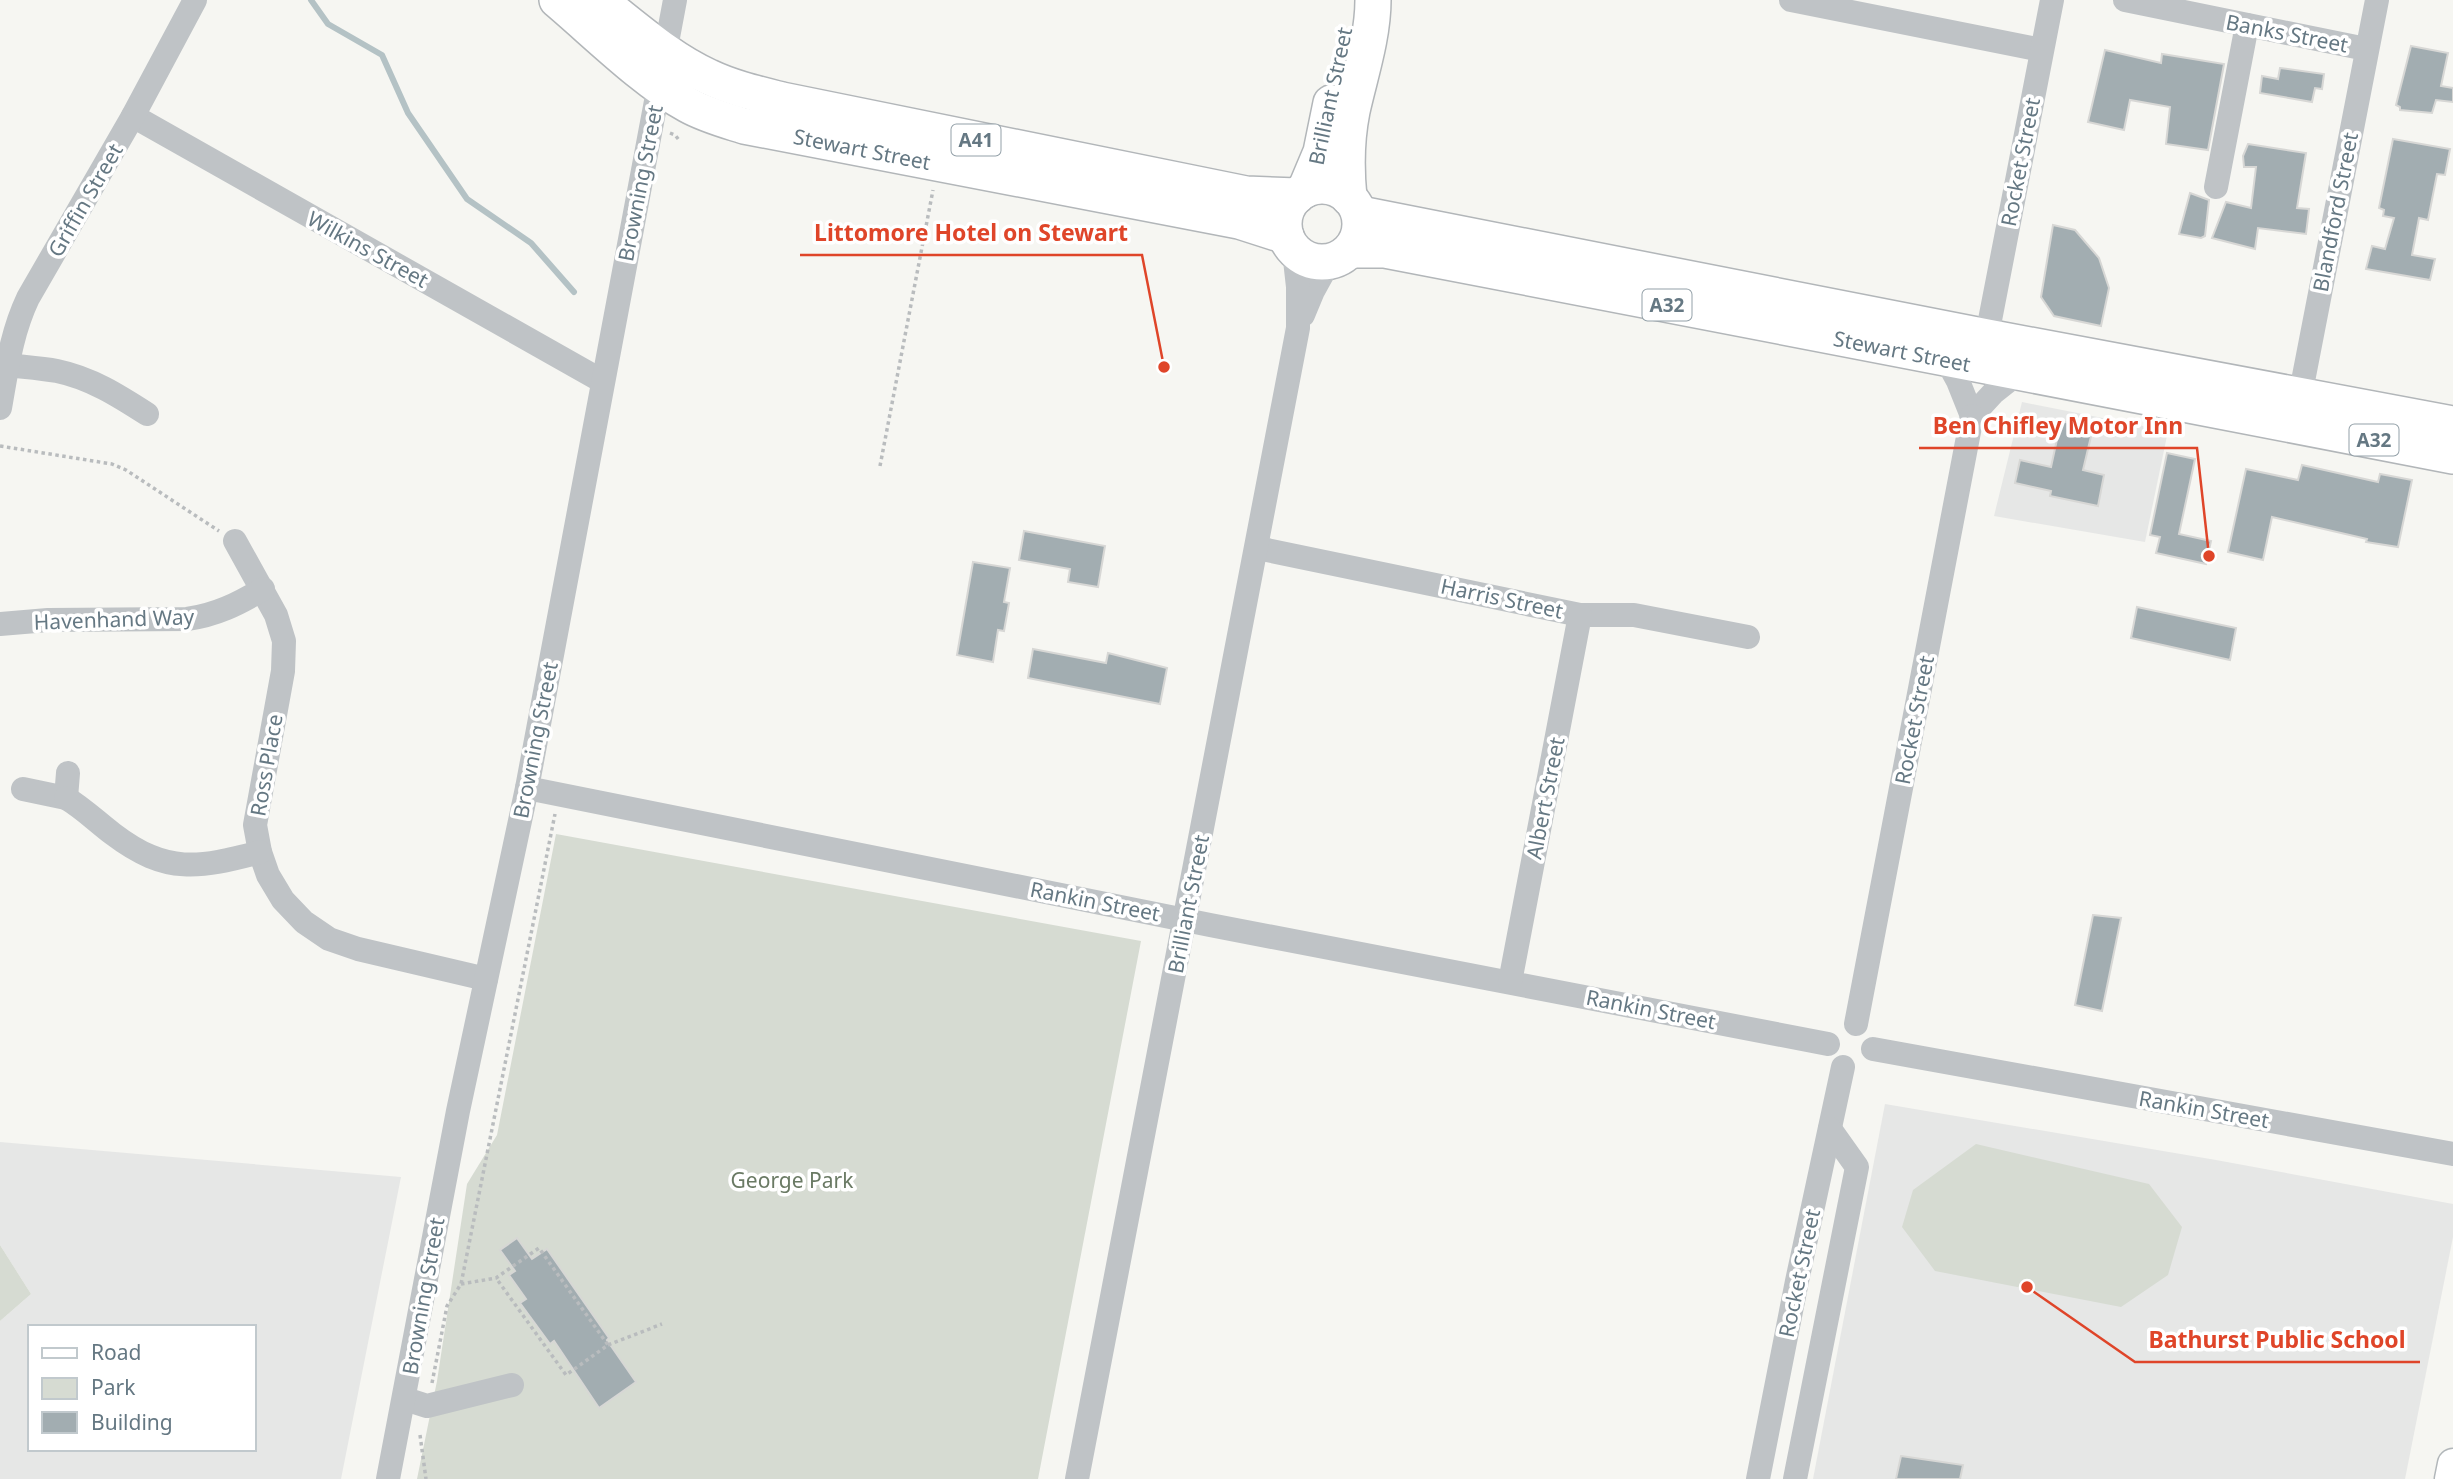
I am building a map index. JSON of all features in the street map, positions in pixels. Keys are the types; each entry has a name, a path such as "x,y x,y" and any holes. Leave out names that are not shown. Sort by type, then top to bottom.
{"highway":[{"name":"Stewart Street","path":"557,0 659,86 688,105 715,117 744,126 1239,221 1290,243"},
{"name":"Stewart Street","path":"598,0 665,51 709,77 782,100 1246,194 1301,193"},
{"name":"Brilliant Street","path":"1301,193 1321,152 1352,0"},
{"name":"Brilliant Street","path":"1354,206 1346,157 1368,43 1373,0"},
{"name":"A32","path":"1301,193 1319,186 1328,186 1338,190 1354,206"},
{"path":"1290,243 1284,216 1301,193"},
{"name":"Stewart Street","path":"1354,206 1984,351 2297,410 2453,456"},
{"path":"1340,256 1360,232 1354,206"},
{"name":"A32","path":"1290,243 1307,259 1340,256"},
{"name":"Stewart Street","path":"1340,256 1385,250 1946,359 1984,351 2018,373 2297,410 2453,424"}],"main road":[{"path":"2450,1479 2453,1464"}],"street":[{"name":"Griffin Street","path":"0,408 16,323 195,0"},
{"name":"Browning Street","path":"388,1479 416,1403 441,1196 527,788 675,0"},
{"path":"1791,0 2041,50"},
{"name":"Rocket Street","path":"1984,351 2052,0"},
{"name":"Banks Street","path":"2125,0 2366,49"},
{"name":"Blandford Street","path":"2297,410 2377,0"},
{"path":"2216,187 2247,25"},
{"name":"Wilkins Street","path":"133,116 602,381"},
{"name":"Brilliant Street","path":"1077,1479 1298,328 1298,287 1290,243"},
{"name":"Brilliant Street","path":"1298,328 1313,291 1340,256"},
{"path":"1946,359 1972,416 1994,392 2018,373"},
{"path":"7,365 58,371 83,379 108,390 147,414"},
{"name":"Rocket Street","path":"1856,1024 1972,416"},
{"name":"Ross Place","path":"234,541 264,589 284,641 283,671 256,825 260,852 268,875 283,900 304,922 329,939 358,949 486,979"},
{"name":"Harris Street","path":"1257,548 1580,615 1634,615 1748,638"},
{"name":"Havenhand Way","path":"0,624 48,620 198,618 233,607 264,589"},
{"name":"Albert Street","path":"1510,982 1580,615"},
{"path":"66,798 68,773"},
{"name":"Rankin Street","path":"527,788 1828,1044"},
{"path":"23,789 66,798 137,850 161,861 187,866 212,865 260,852"},
{"path":"1849,1023 1867,1031 1873,1049 1867,1061 1849,1069 1831,1058 1828,1044 1835,1030 1849,1023"},
{"name":"Rankin Street","path":"1873,1049 2453,1154"},
{"name":"Rocket Street","path":"1758,1479 1843,1067"},
{"path":"1795,1479 1857,1167 1830,1129"},
{"path":"1797,1281 1835,1287"},
{"path":"416,1403 512,1385"}],"path":[{"path":"880,466 937,163"},
{"path":"0,446 112,464 126,470 234,541"},
{"path":"426,1479 416,1403 447,1306 461,1284 559,795"},
{"path":"461,1284 496,1278 539,1248 608,1345"},
{"path":"496,1278 566,1375 608,1345 662,1324"}],"shaded area":[{"path":"2022,402 2168,431 2145,542 1994,516"},
{"path":"1885,1104 2216,1160 2453,1204 2453,1237 2405,1479 1813,1479"},
{"path":"0,1142 401,1177 341,1479 0,1479 0,1321 31,1294 0,1245"}],"green space":[{"name":"George Park","path":"556,834 1141,941 1038,1479 417,1479 437,1381 467,1184 497,1135"},
{"path":"1976,1144 2149,1184 2182,1227 2168,1275 2121,1307 1935,1271 1902,1227 1913,1190"},
{"path":"0,1245 31,1294 0,1321"}],"building":[{"path":"2411,46 2448,53 2441,86 2453,88 2453,102 2436,100 2432,113 2400,110 2396,105"},
{"path":"2105,50 2161,63 2162,54 2224,64 2208,150 2166,144 2170,107 2130,100 2124,130 2088,122"},
{"path":"2280,68 2324,74 2322,89 2315,88 2312,102 2260,93 2262,76 2278,79"},
{"path":"2393,139 2450,149 2445,175 2437,174 2428,220 2419,218 2412,255 2435,259 2430,280 2366,269 2372,246 2385,249 2394,218 2383,216 2384,210 2379,208"},
{"path":"2248,144 2306,153 2297,208 2309,209 2306,234 2258,228 2255,249 2212,238 2226,202 2251,208 2256,167 2244,167 2243,156"},
{"path":"2190,193 2209,200 2205,236 2201,238 2179,234"},
{"path":"2053,225 2075,230 2099,258 2109,288 2101,326 2054,316 2041,297"},
{"path":"2061,421 2093,428 2083,470 2104,475 2098,506 2050,496 2051,491 2015,483 2020,460 2051,467"},
{"path":"2167,453 2195,459 2179,534 2211,541 2206,564 2156,553 2160,537 2150,535"},
{"path":"2302,465 2378,482 2380,474 2412,480 2398,547 2366,542 2367,539 2272,517 2263,560 2228,552 2246,469 2298,480"},
{"path":"1024,531 1105,546 1098,587 1068,582 1070,569 1019,560"},
{"path":"973,562 1010,568 1004,602 1009,603 1004,631 998,630 993,662 957,655"},
{"path":"2137,607 2236,628 2230,660 2131,638"},
{"path":"1033,649 1106,663 1108,653 1167,668 1160,704 1028,678"},
{"path":"2093,915 2121,918 2102,1011 2075,1005"},
{"path":"517,1238 532,1259 547,1249 636,1382 599,1408 554,1341 550,1344 520,1303 526,1299 509,1275 515,1271 500,1250"},
{"path":"1901,1456 1963,1465 1960,1479 1896,1479"}],"waterway":[{"path":"311,0 328,24 382,55 408,113 467,199 531,243 574,292"}],"place":[{"name":"Littomore Hotel on Stewart","path":"1164,367"},
{"name":"Ben Chifley Motor Inn","path":"2209,556"},
{"name":"Bathurst Public School","path":"2027,1287"}]}
